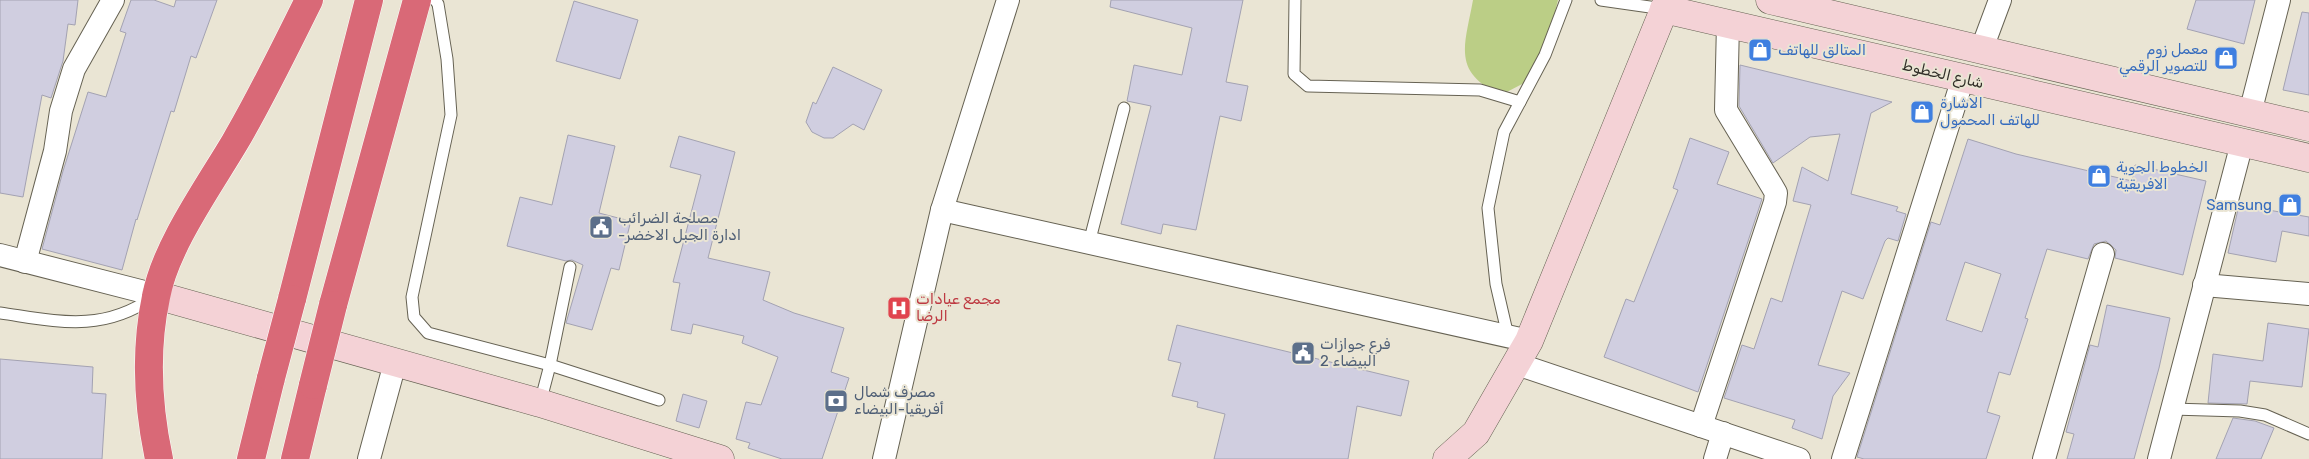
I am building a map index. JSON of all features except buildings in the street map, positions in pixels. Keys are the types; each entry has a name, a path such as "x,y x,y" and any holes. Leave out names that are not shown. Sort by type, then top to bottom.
{"highway":[{"path":"158,459 150,388 150,342 156,296 177,242 245,125 309,0"},
{"path":"251,459 369,0"},
{"path":"295,459 312,385 417,0"}],"street":[{"path":"25,262 56,150 61,111 74,69 113,0"},
{"path":"884,459 942,210 1008,0"},
{"name":"شارع الخطوط","path":"1770,0 2309,127"},
{"path":"1981,51 2000,0"},
{"path":"2250,113 2279,0"},
{"path":"1448,459 1476,433 1518,347 1666,4"},
{"name":"شارع الخطوط","path":"1666,4 1728,23 2309,158"},
{"path":"1701,426 1775,202 1776,193 1726,110 1728,23"},
{"path":"1843,459 1963,78"},
{"path":"2158,459 2242,143"},
{"path":"942,210 1090,243 1518,347 1701,426 1799,459"},
{"path":"2044,459 2103,254"},
{"path":"0,255 156,296 540,403 707,458"},
{"path":"2204,285 2309,294"},
{"path":"369,459 395,363"},
{"path":"1715,459 1722,434"}],"lane":[{"path":"435,0 438,4 447,59 451,115 412,297 414,317 428,333 550,365 659,400"},
{"path":"1295,0 1294,74 1308,86 1480,90 1520,102"},
{"path":"1518,347 1496,284 1488,208 1504,132 1544,55 1566,0"},
{"path":"1600,0 1666,4"},
{"path":"1090,243 1124,108"},
{"path":"540,403 550,365 570,267"},
{"path":"0,312 58,321 88,323 124,314 156,296"},
{"path":"2172,409 2240,411 2265,415 2309,434"}],"green space":[{"path":"1473,0 1558,0 1551,28 1528,81 1501,95 1474,77 1468,67 1465,56 1465,44"}],"place":[{"name":"المتالق للهاتف","path":"1760,50"},
{"name":"معمل زوم للتصوير الرقمي","path":"2226,58"},
{"name":"الاشارة للهاتف المحمول","path":"1922,112"},
{"name":"الخطوط الجوية الافريقية","path":"2099,176"},
{"name":"Samsung","path":"2290,205"},
{"name":"مصلحة الضرائب -ادارة الجبل الاخضر","path":"601,227"},
{"name":"مجمع عيادات الرضا","path":"899,308"},
{"name":"فرع جوازات البيضاء 2","path":"1303,353"},
{"name":"مصرف شمال أفريقيا-البيضاء","path":"836,401"}]}
